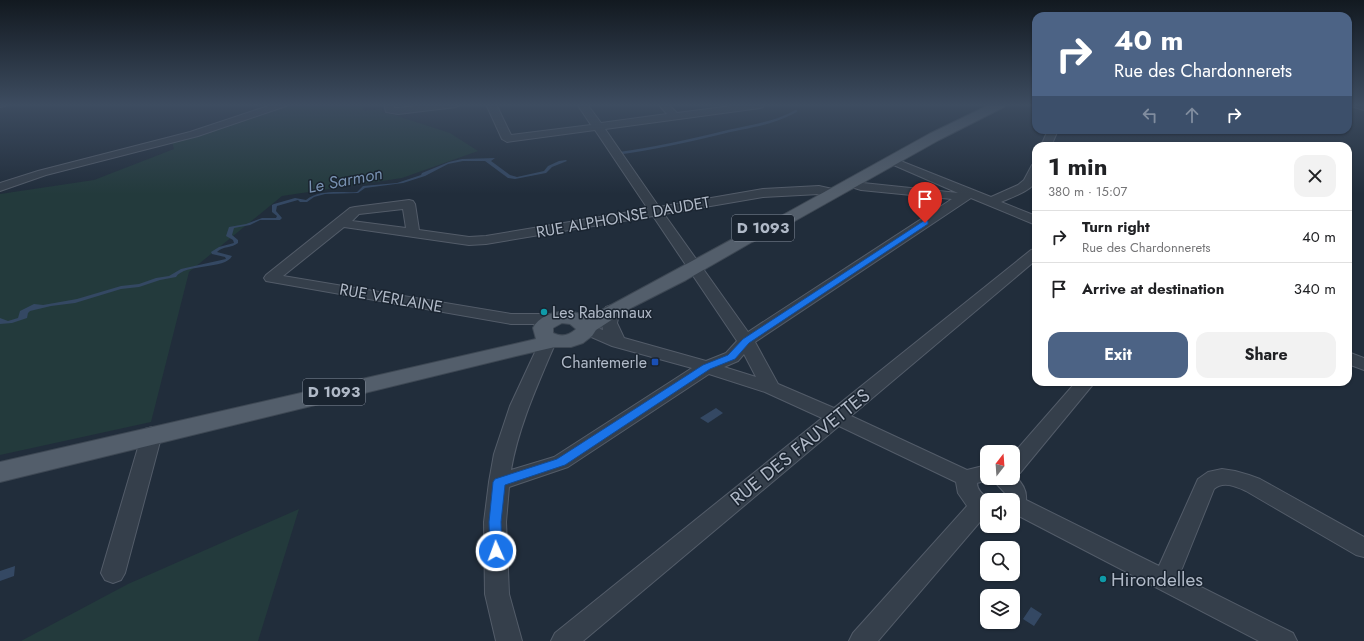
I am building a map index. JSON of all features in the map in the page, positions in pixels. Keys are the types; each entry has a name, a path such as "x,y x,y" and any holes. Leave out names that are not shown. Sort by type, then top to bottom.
{"main road":[{"name":"D 1093","path":"0,472 152,434 516,349 561,336 695,267 765,228 787,219 940,134"},
{"name":"D 1093","path":"0,464 98,440 152,434"}],"street":[{"path":"0,187 42,173 194,134"},
{"path":"505,134 507,139 546,134"},
{"path":"603,134 655,212 746,341 771,388"},
{"path":"893,161 967,195 991,202 1032,219"},
{"path":"991,202 1022,188 1029,182 1032,176"},
{"path":"852,183 861,186 967,195"},
{"name":"RUE ALPHONSE DAUDET","path":"341,223 469,240 486,240 763,193 819,190 833,193"},
{"path":"499,482 561,462 707,367 732,357 746,341 967,195"},
{"path":"341,223 356,211 409,204 413,233"},
{"name":"RUE VERLAINE","path":"341,223 271,278 511,319 561,336"},
{"name":"RUE DES FAUVETTES","path":"564,641 1032,256"},
{"path":"612,310 608,318 610,330 618,342"},
{"path":"509,641 497,594 495,522 499,482 504,454 519,406 561,336 618,342 707,367 771,388 837,417 980,470"},
{"path":"1352,358 1364,365"},
{"path":"1020,451 1082,386"},
{"path":"113,573 152,434"},
{"path":"1165,580 1206,485 1210,479 1218,476 1240,480 1253,485 1364,548"},
{"path":"980,480 966,484 966,489 974,501 980,505"},
{"path":"1020,507 1284,641"},
{"path":"862,641 980,511"}],"green space":[{"path":"451,134 478,151 402,178 282,196 189,272 151,422 0,455 0,194 94,180 174,149 172,142 198,135"},
{"path":"299,509 258,641 21,641 128,584"}],"water":[{"path":"495,158 491,161 510,175 517,177 544,171 548,166 559,161 567,161 552,167 546,173 515,179 508,178 485,161 463,161 448,164 425,176 403,183 365,188 358,193 325,194 314,197 307,202 300,202 298,200 277,206 276,211 282,218 280,220 260,220 250,225 234,228 232,235 238,240 238,243 217,252 232,256 222,263 188,270 176,277 160,280 139,287 121,289 75,303 51,306 30,311 27,318 12,323 0,324 0,318 8,321 18,318 20,311 34,304 43,305 77,299 121,286 139,284 156,278 169,276 181,269 226,259 225,257 212,254 211,252 219,247 234,243 233,240 226,236 229,227 246,224 262,218 276,218 277,216 272,212 272,205 274,204 295,198 306,200 317,194 330,192 357,192 363,186 397,183 421,175 422,173 449,162 462,159"},
{"path":"716,408 723,413 708,423 700,418"},
{"path":"15,566 14,576 0,581 0,571"},
{"path":"1031,607 1042,614 1034,626 1023,619"}],"waterway":[{"name":"Le Sarmon","path":"621,153 675,144 717,134"}],"place":[{"name":"Les Rabannaux","path":"544,312"},
{"name":"Chantemerle","path":"655,362"},
{"name":"Hirondelles","path":"1103,579"}],"route":[{"path":"496,551 495,522 499,482 561,462 707,367 732,357 746,341 925,223"}]}
